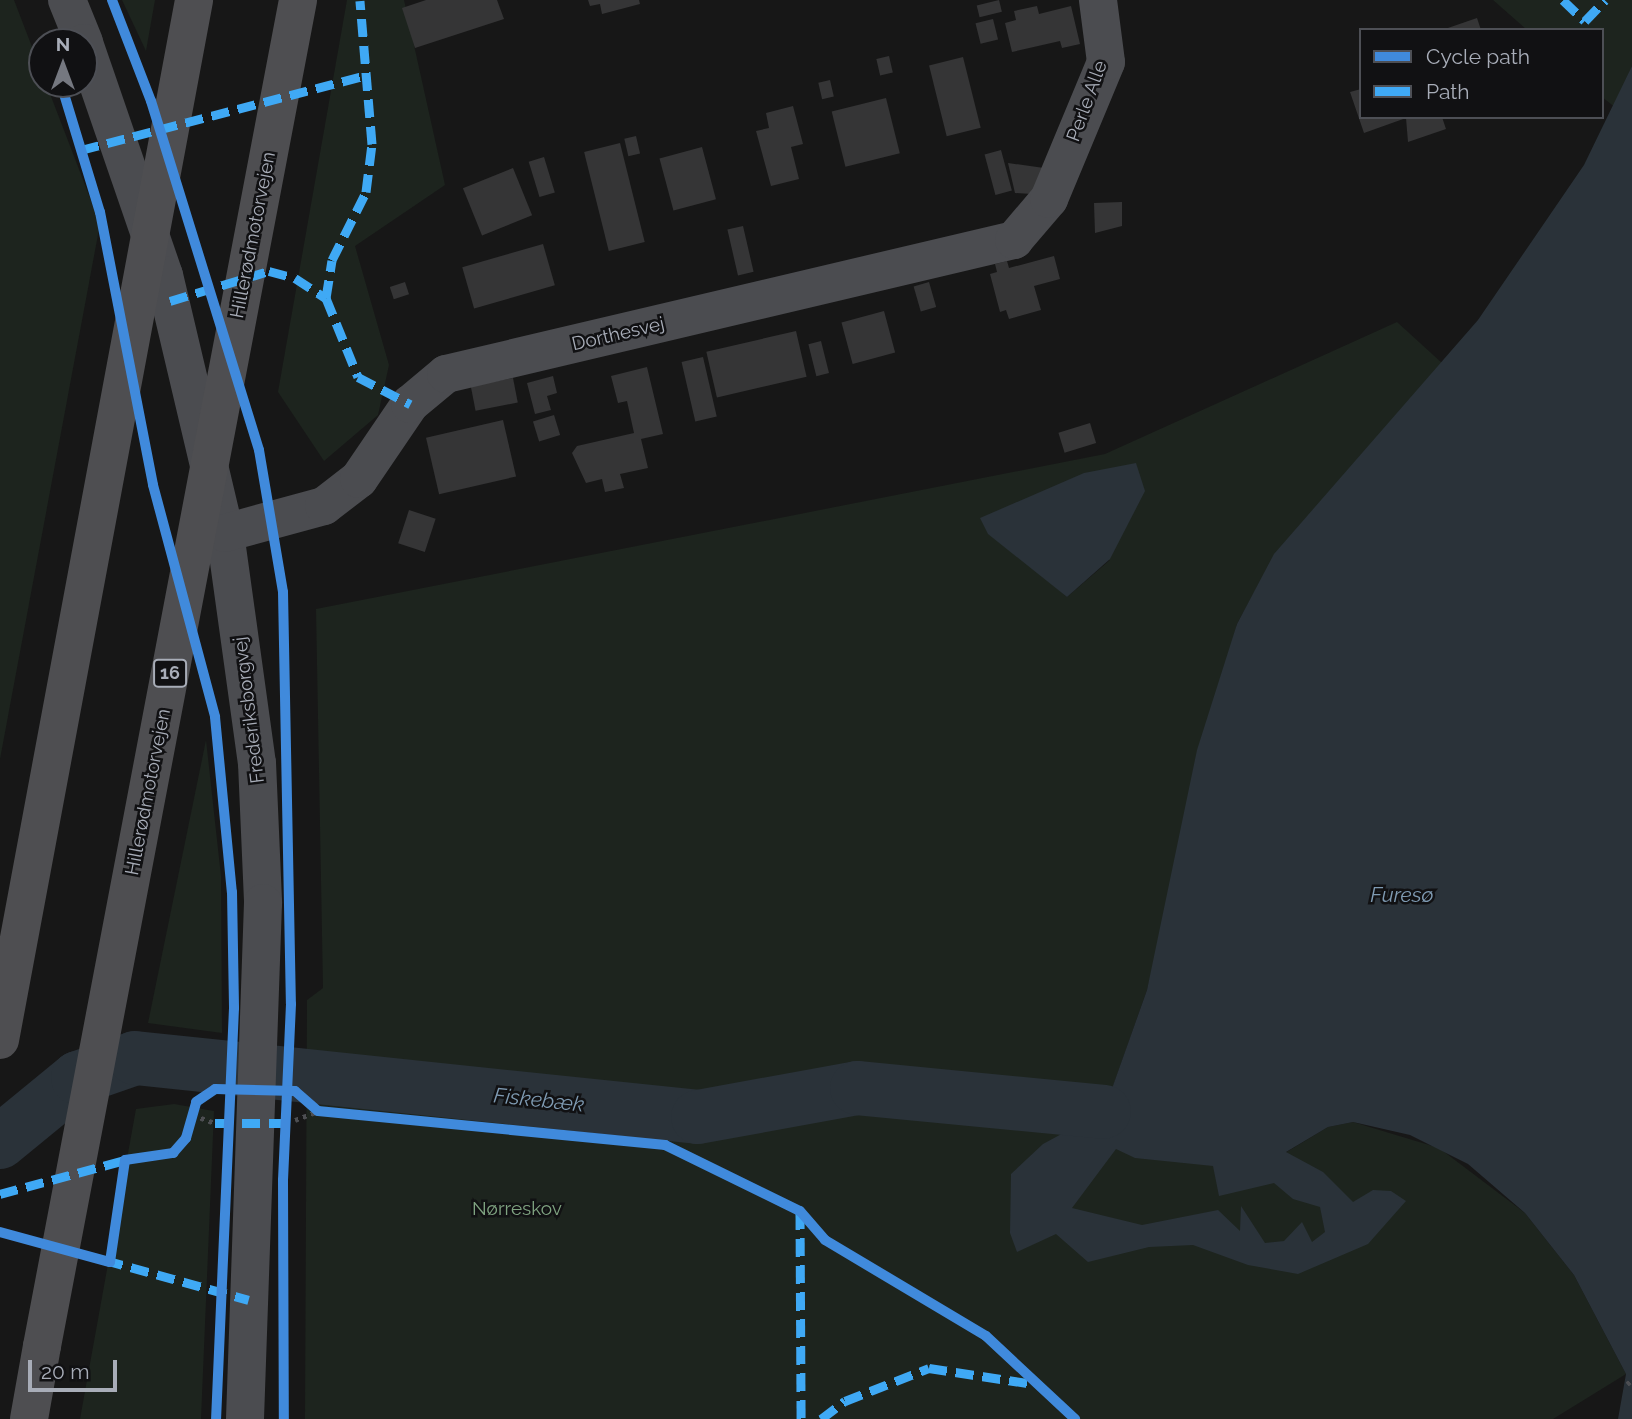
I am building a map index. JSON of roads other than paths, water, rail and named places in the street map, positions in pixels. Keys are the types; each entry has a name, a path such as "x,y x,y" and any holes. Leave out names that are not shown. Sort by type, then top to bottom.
{"highway":[{"path":"0,1040 194,0"},
{"name":"Hillerødmotorvejen","path":"29,1419 298,0"}],"street":[{"name":"Frederiksborgvej","path":"68,0 79,28"},
{"name":"Perle Alle","path":"1049,199 1106,62 1098,0"},
{"name":"Frederiksborgvej","path":"98,83 164,275 225,533 261,825 259,1043 282,1120 246,1412"},
{"name":"Dorthesvej","path":"225,533 324,506 359,480 410,404 446,374 1014,240 1049,199"}],"water":[{"name":"Furesø","path":"1632,66 1632,1419 1618,1419 1626,1374 1574,1275 1525,1213 1468,1164 1410,1135 1353,1122 1328,1127 1286,1152 1323,1172 1353,1202 1373,1190 1391,1191 1406,1201 1368,1244 1298,1274 1248,1265 1193,1245 1149,1247 1088,1262 1056,1234 1017,1252 1010,1233 1011,1174 1043,1144 1104,1111 1147,990 1197,750 1237,624 1274,554 1478,320 1584,165","holes":["1116,1149 1135,1158 1213,1166 1219,1196 1274,1183 1293,1199 1320,1207 1325,1232 1312,1242 1302,1222 1284,1241 1265,1243 1241,1206 1240,1231 1218,1210 1142,1225 1072,1208"]},
{"path":"1136,463 1145,491 1110,559 1067,597 988,534 980,518 1084,473"}],"waterway":[{"name":"Fiskebæk","path":"0,1142 78,1078 135,1058 698,1117 857,1088 1104,1112"}],"park label":[{"name":"Nørreskov","path":"517,1209"}]}
